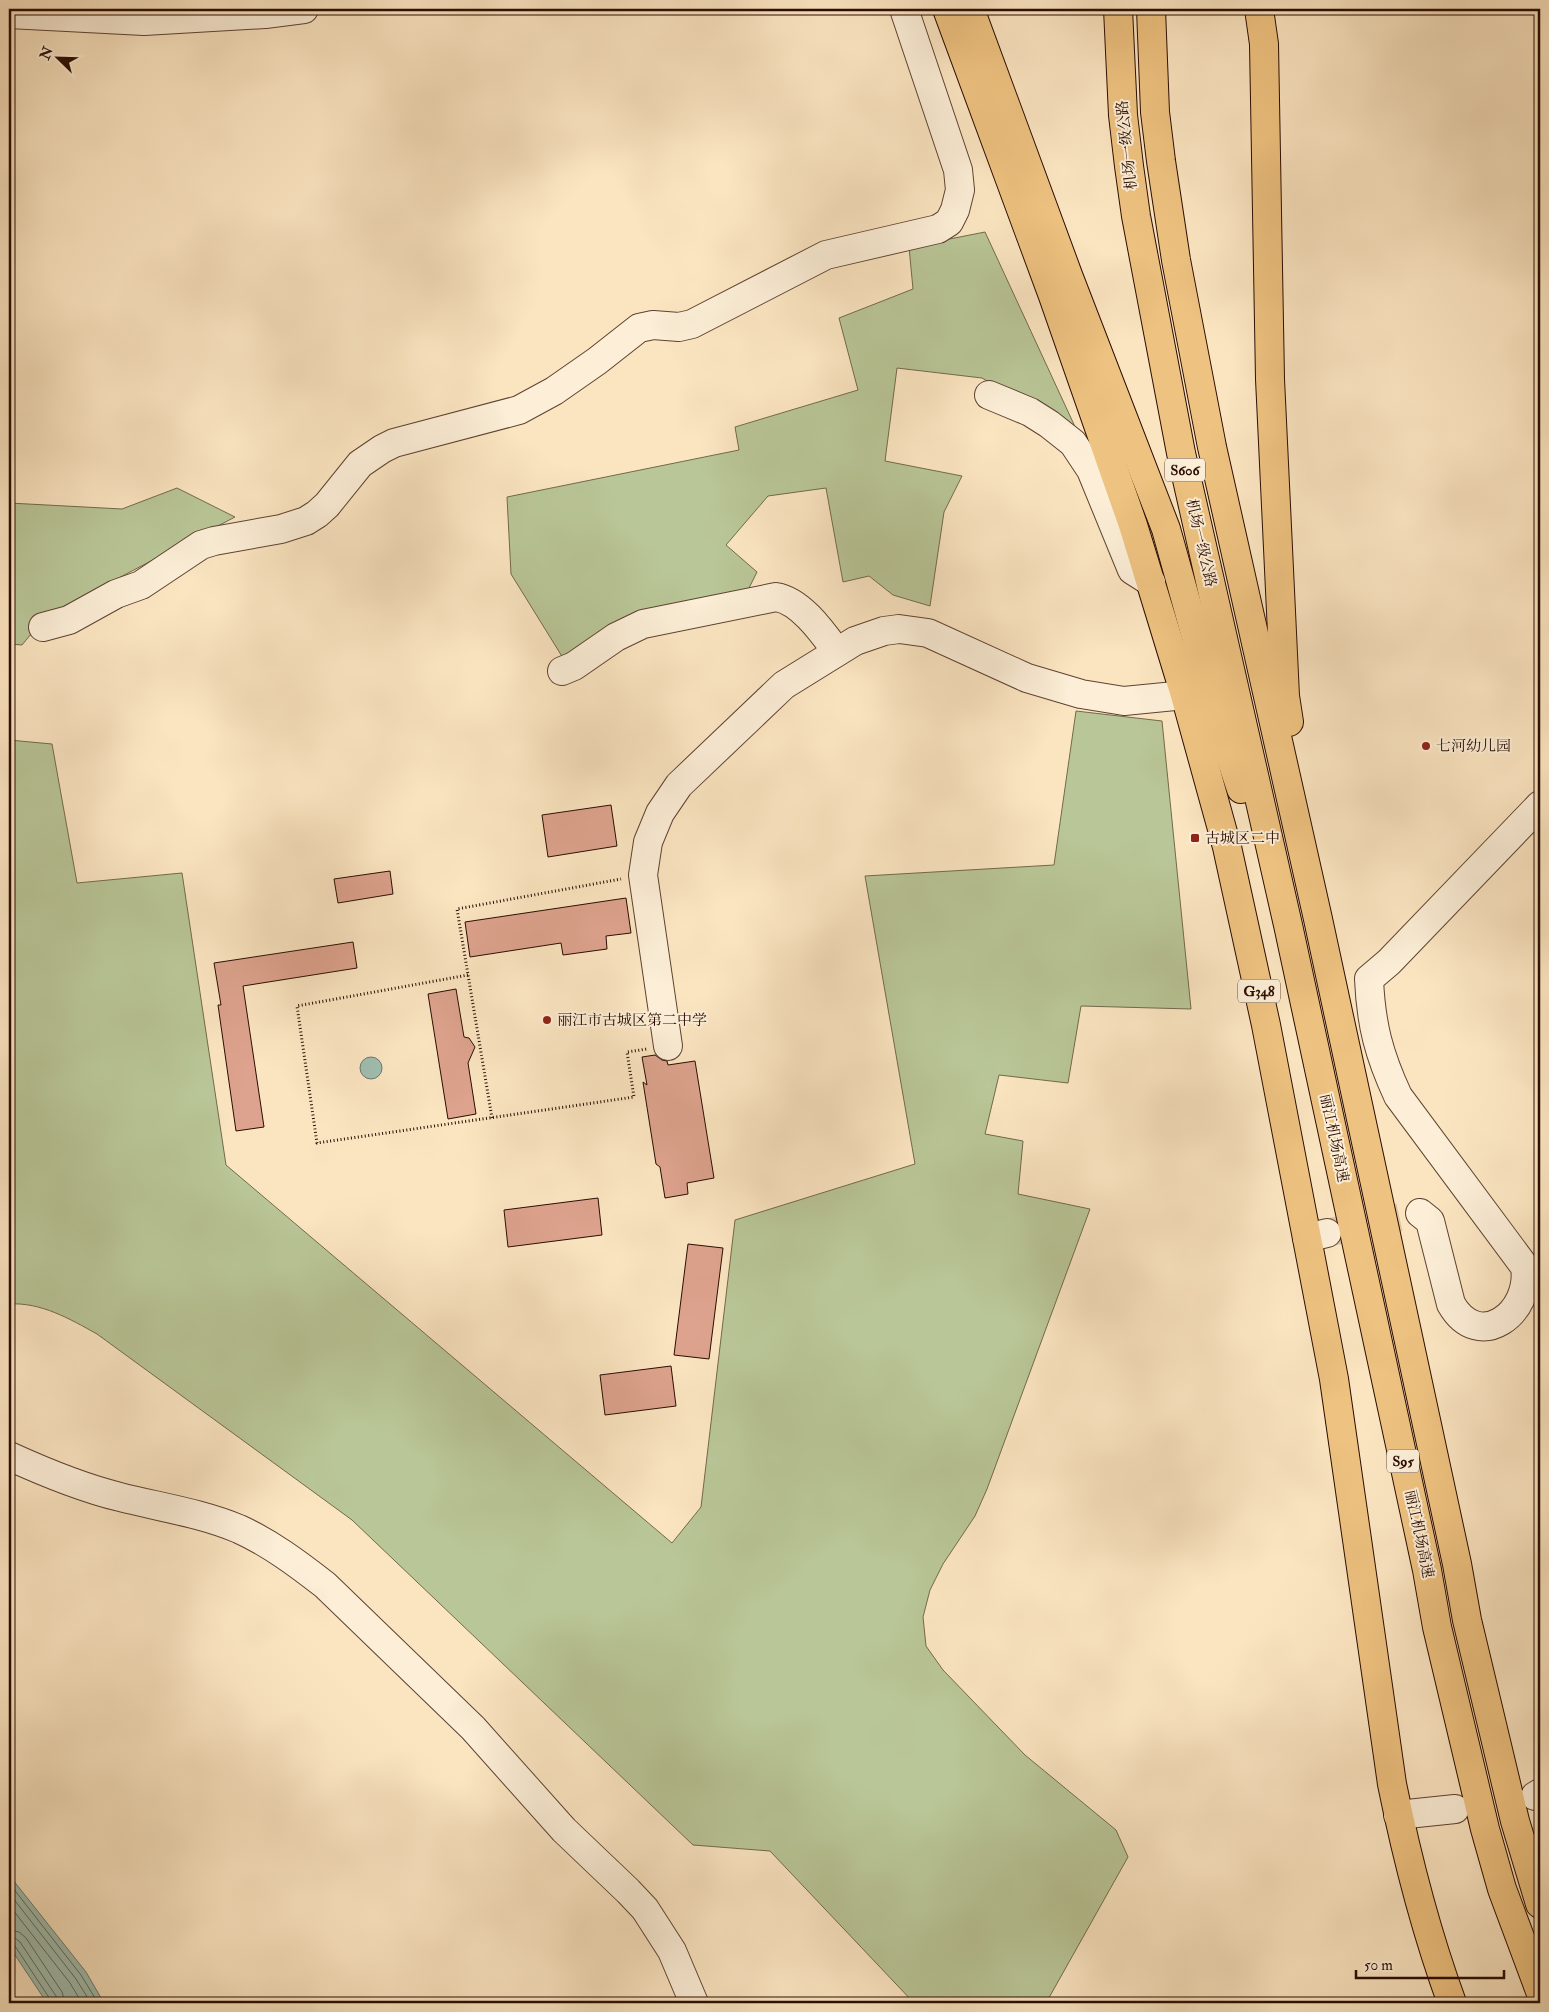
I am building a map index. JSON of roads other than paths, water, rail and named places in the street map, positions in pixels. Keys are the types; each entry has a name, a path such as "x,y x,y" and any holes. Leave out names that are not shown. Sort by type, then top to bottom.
{"highway":[{"name":"G348","path":"947,9 1059,315 1133,525 1185,695 1240,902 1266,1025 1317,1235 1334,1379 1392,1784 1419,1901 1452,2003"},
{"path":"970,9 1068,275 1166,528 1223,734 1288,925"},
{"name":"机场一级公路","path":"1118,9 1123,115 1136,216 1181,453 1288,925"},
{"name":"机场一级公路","path":"1150,9 1155,112 1160,162 1176,260 1212,447 1318,918"},
{"path":"1259,9 1264,44 1272,425 1285,696 1318,918"},
{"name":"丽江机场高速","path":"1318,918 1455,1555 1467,1620 1515,1822 1540,1904"},
{"name":"丽江机场高速","path":"1288,925 1427,1570 1441,1646 1487,1838 1502,1889 1540,1991"}],"street":[{"path":"9,14 144,21 265,14 304,9"},
{"path":"43,627 69,620 116,594 141,585 201,545 282,529 306,521 327,505 360,464 382,449 394,443 519,410 597,361 639,328 653,325 679,327 692,324 826,254 932,232 949,222 955,210 960,190 958,170 904,9"},
{"path":"989,395 1030,412 1049,424 1073,444 1091,470 1132,570 1150,582"},
{"path":"562,671 574,666 616,637 643,624 776,597 783,598 800,608 838,652"},
{"path":"668,1046 644,876 648,842 653,827 669,798 690,773 784,686 854,641 884,630 914,630 928,633 1027,678 1081,694 1124,701 1185,695"},
{"path":"1420,1212 1430,1221 1451,1304 1455,1311 1467,1321 1484,1326 1502,1322 1510,1316 1524,1293 1527,1276 1525,1267 1398,1096 1383,1064 1377,1043 1372,1022 1369,980 1389,962 1540,805"},
{"path":"9,1456 36,1468 117,1496 217,1521 260,1540 304,1568 325,1585 473,1728 564,1830 628,1891 644,1909 672,1951 694,2003"},
{"path":"1398,1815 1455,1809"}],"water":[{"path":"371,1057 379,1060 382,1068 379,1076 371,1079 363,1076 360,1068 363,1060"},
{"path":"9,1875 86,1972 104,2003 47,2003 9,1946"}],"tunnel":[{"path":"1331,1232 1420,1213"}],"place":[{"name":"七河幼儿园","path":"1426,746"},
{"name":"古城区二中","path":"1195,838"},
{"name":"丽江市古城区第二中学","path":"547,1020"}]}
